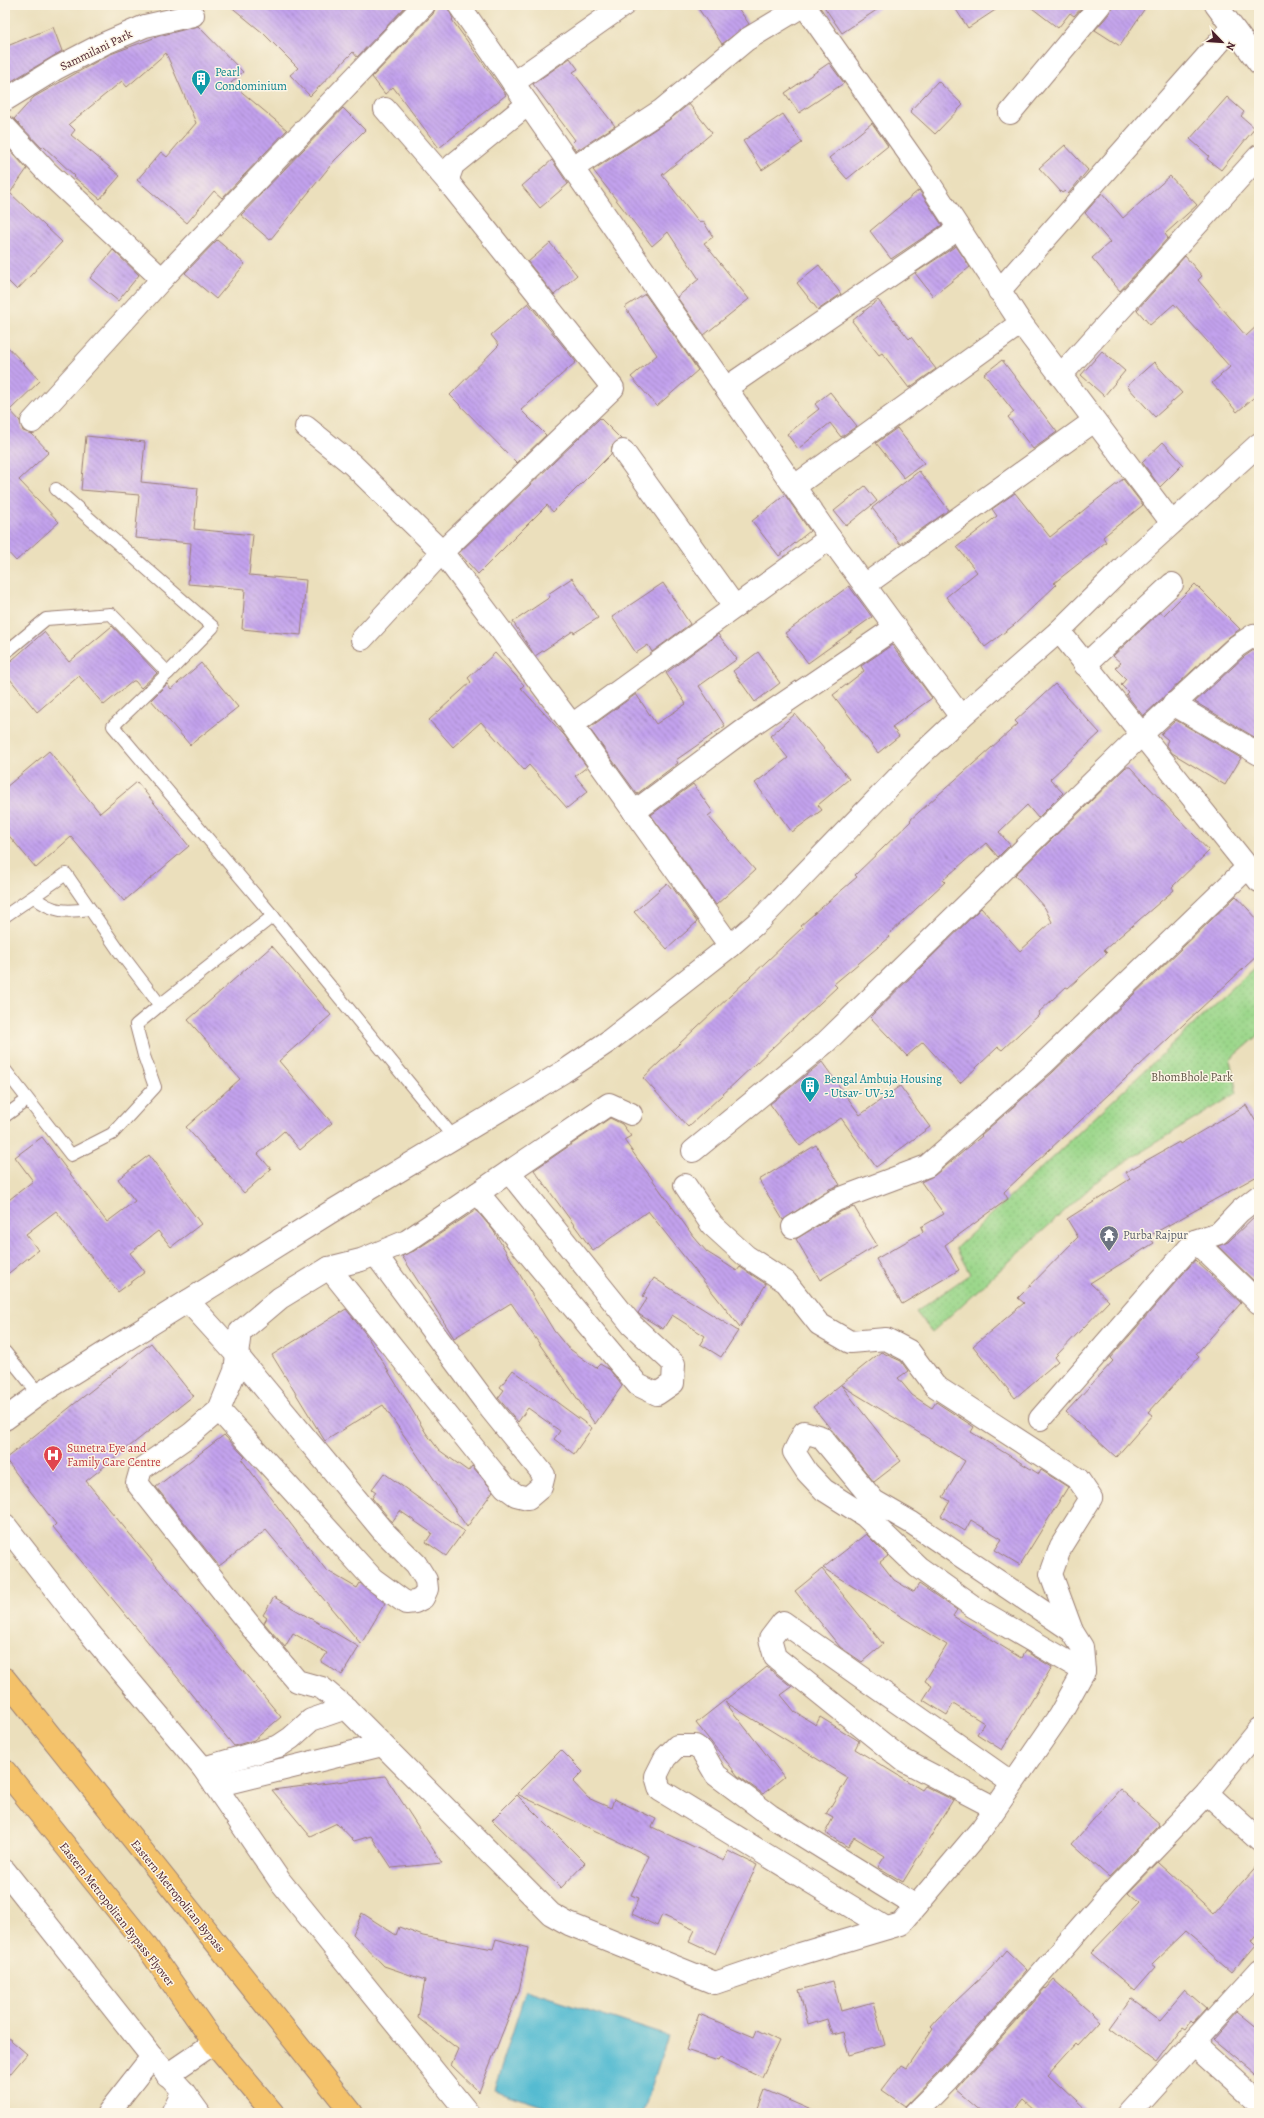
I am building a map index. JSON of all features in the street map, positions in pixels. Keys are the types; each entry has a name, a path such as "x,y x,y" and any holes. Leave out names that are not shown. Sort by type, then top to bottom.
{"main road":[{"name":"Eastern Metropolitan Bypass","path":"5,1679 352,2113"},
{"name":"Eastern Metropolitan Bypass Flyover","path":"5,1772 145,1944 214,2043 273,2113"}],"street":[{"path":"32,422 162,279 424,5"},
{"path":"459,5 830,538 961,717"},
{"path":"513,83 624,5"},
{"path":"573,168 662,110 746,40 804,5 924,176 1021,323 1172,523"},
{"path":"1010,113 1100,5"},
{"path":"1216,5 1259,63"},
{"name":"Sammilani Park","path":"5,100 57,68 103,44 145,26 193,15"},
{"path":"999,291 1232,28"},
{"path":"449,183 449,176 453,165 528,104"},
{"path":"362,639 442,552 613,388 449,183 385,109"},
{"path":"5,127 47,172 162,279"},
{"path":"1061,374 1259,156"},
{"path":"726,388 958,229"},
{"path":"795,486 1021,323"},
{"path":"865,585 1094,421"},
{"path":"306,427 353,465 442,552 572,725 730,946"},
{"path":"5,1419 39,1394 188,1301 563,1072 609,1041 730,946 759,920 913,762 961,717 1059,631 1172,523 1259,444"},
{"path":"623,451 734,607"},
{"path":"572,725 830,538"},
{"path":"1085,665 1172,584"},
{"path":"634,812 743,731 896,627"},
{"path":"793,1226 836,1200 927,1166 1043,1064 1253,874 1059,631"},
{"path":"693,1151 826,1042 1173,704 1236,646 1254,635 1259,638"},
{"path":"1173,704 1259,754"},
{"path":"631,1114 609,1104 407,1241 376,1255 345,1265 329,1268 280,1298 240,1332 237,1355 230,1384 218,1410 191,1434 141,1469 137,1483 252,1628 297,1681 322,1688 346,1708 551,1914 569,1924 715,1983 800,1954 901,1924 982,1828 1059,1716 1084,1672 1082,1647 1072,1631 1051,1574 1061,1546 1091,1498 1078,1479 935,1386 909,1351 886,1339 850,1342 819,1324 786,1282 746,1256 712,1224 685,1185"},
{"path":"478,1193 638,1385 657,1394 673,1383 674,1364 632,1325 509,1172"},
{"path":"1040,1419 1194,1241 1219,1233 1240,1211 1259,1196"},
{"path":"1194,1241 1259,1303"},
{"path":"329,1268 505,1487 516,1495 528,1498 541,1487 544,1475 489,1407 376,1255"},
{"path":"188,1301 237,1355 382,1530 416,1564 426,1580 427,1589 423,1598 415,1602 406,1603 373,1579 218,1410"},
{"path":"1072,1631 912,1522 874,1501 821,1437 804,1432 794,1452 807,1472 824,1490 865,1516 918,1567 974,1607 1084,1672"},
{"path":"5,1525 86,1628 202,1768 216,1786 280,1881 468,2113"},
{"path":"995,1808 904,1760 775,1657 770,1639 783,1622 1012,1783"},
{"path":"202,1768 279,1746 291,1738 311,1720 346,1708"},
{"path":"915,2113 947,2081 1114,1890 1207,1793 1259,1729"},
{"path":"216,1786 382,1745"},
{"path":"886,1928 660,1790 656,1776 665,1758 677,1746 695,1746 702,1751 716,1775 771,1816 916,1906"},
{"path":"1207,1793 1259,1840"},
{"path":"5,1871 152,2057 183,2091 199,2113"},
{"path":"1129,2113 1194,2044 1259,1970"},
{"path":"167,2075 214,2043"},
{"path":"1194,2044 1259,2103"},
{"path":"108,2113 152,2057"},
{"path":"172,2113 183,2091"}],"lane":[{"path":"56,489 213,627 113,726 273,916 454,1138"},
{"path":"5,653 46,619 111,614 168,673"},
{"path":"5,916 66,874 119,951 160,1006"},
{"path":"34,897 45,906 68,912 90,909"},
{"path":"5,1070 71,1155 112,1134 155,1087 144,1056 136,1025 273,916"},
{"path":"5,1116 27,1100"},
{"path":"5,1352 39,1394"}],"green space":[{"name":"BhomBhole Park","path":"1259,963 1259,1035 1230,1060 1237,1093 1104,1175 932,1332 916,1312 970,1274 956,1248"}],"water":[{"path":"526,1990 668,2036 643,2113 563,2113 494,2090"}],"building":[{"path":"229,5 407,5 357,57 353,52 310,96 290,75 298,68 263,33"},
{"path":"436,5 447,5 453,19 452,20 506,95 439,148 393,87 385,94 372,77 433,14"},
{"path":"696,5 736,5 749,24 722,44"},
{"path":"823,5 884,5 842,33"},
{"path":"953,5 1003,5 968,28"},
{"path":"1028,5 1084,5 1074,16 1070,13 1058,28"},
{"path":"1112,5 1147,5 1120,46 1095,30 1110,13"},
{"path":"198,26 243,72 231,83 287,130 222,198 214,191 187,223 137,180 161,152 167,157 196,123 166,53 127,87 122,81 69,124 75,130 71,135 120,176 100,199 74,177 75,176 43,146 42,148 14,119 34,97 108,55 159,36"},
{"path":"53,27 62,51 5,85 5,47"},
{"path":"570,58 578,69 573,72 615,126 576,151 571,144 575,140 533,84"},
{"path":"829,63 844,83 799,113 785,93"},
{"path":"938,81 963,105 935,134 910,111"},
{"path":"1227,97 1244,112 1241,116 1255,128 1221,170 1207,159 1209,156 1190,139"},
{"path":"689,104 712,133 662,175 700,223 703,221 713,237 704,243 749,299 704,335 677,297 699,279 668,232 652,246 593,170 669,120"},
{"path":"343,108 365,130 335,160 270,240 241,215"},
{"path":"783,114 802,143 762,170 743,141"},
{"path":"872,123 888,146 847,179 829,158"},
{"path":"5,145 27,169 10,193 62,242 17,290 5,278"},
{"path":"1065,145 1088,170 1068,194 1065,191 1062,193 1039,168"},
{"path":"552,160 568,184 540,208 522,186"},
{"path":"1170,176 1197,205 1165,234 1168,238 1120,291 1092,258 1110,242 1085,213 1102,193 1123,218"},
{"path":"919,190 942,225 891,259 870,231"},
{"path":"217,240 245,264 216,299 185,273"},
{"path":"550,243 577,275 554,295 528,262"},
{"path":"956,246 970,267 933,296 915,273"},
{"path":"113,250 139,275 118,301 90,278"},
{"path":"1185,256 1202,276 1198,280 1246,336 1259,324 1259,393 1237,412 1212,383 1230,367 1174,304 1150,325 1137,310"},
{"path":"819,265 841,294 818,310 797,283"},
{"path":"645,294 698,370 657,406 631,377 657,355 625,307"},
{"path":"878,300 909,339 911,337 936,369 909,388 882,353 879,355 852,321"},
{"path":"528,303 576,362 521,410 546,435 517,463 450,395 499,345 491,335"},
{"path":"5,344 40,381 10,410 20,421 23,431 32,434 49,452 19,480 59,522 16,561 5,549"},
{"path":"1102,351 1125,371 1104,396 1081,375"},
{"path":"1002,360 1057,432 1033,449 1008,417 1014,412 984,374"},
{"path":"1154,362 1182,393 1155,417 1127,386"},
{"path":"830,392 857,426 841,437 830,423 798,449 787,434 819,409 815,404"},
{"path":"600,418 621,439 612,446 611,454 553,512 547,505 478,574 459,553"},
{"path":"897,428 924,463 904,478 876,443"},
{"path":"86,436 145,442 141,482 198,488 194,529 253,535 249,575 306,580 301,635 242,629 245,589 188,584 191,543 135,538 139,495 81,490"},
{"path":"1163,442 1183,464 1160,487 1142,462"},
{"path":"919,471 949,510 900,544 872,508"},
{"path":"1123,479 1143,505 1103,537 1106,542 1054,583 1056,585 1014,625 985,647 946,597 977,572 957,547 997,516 992,509 1015,493 1050,537"},
{"path":"865,486 877,501 846,526 834,511"},
{"path":"785,495 810,531 779,556 752,521"},
{"path":"572,578 598,618 574,633 573,631 535,656 513,622 550,597 548,594"},
{"path":"663,583 690,624 652,652 648,645 636,653 612,617"},
{"path":"1195,584 1240,629 1229,637 1143,716 1126,694 1128,692 1121,685 1126,679 1115,668 1121,663 1113,656 1160,612 1164,615"},
{"path":"849,586 872,617 808,663 785,633"},
{"path":"112,626 157,673 141,688 135,681 133,681 104,705 79,676 37,712 5,673 5,666 44,632 69,662"},
{"path":"718,634 737,659 699,686 725,726 676,760 678,763 637,794 589,728 636,694 656,724 686,704 666,673"},
{"path":"892,645 932,698 892,727 899,736 878,753 833,695 864,671 861,666"},
{"path":"1255,649 1259,650 1259,733 1256,738 1195,702 1245,656"},
{"path":"758,652 780,683 755,702 733,671"},
{"path":"495,653 524,685 521,688 564,735 587,767 575,776 588,791 567,808 529,765 524,770 481,722 453,747 429,720 471,682 468,678"},
{"path":"201,663 238,707 190,745 151,700 167,684 171,689"},
{"path":"1055,684 1100,733 1050,779 1063,793 1038,818 1027,805 999,832 1010,845 998,857 986,843 943,880 945,882 888,935 890,937 834,984 837,987 688,1127 643,1078 802,928 800,926 857,877 855,875 911,821 910,820 1018,724 1015,721"},
{"path":"795,714 849,779 818,805 822,810 792,832 755,783 788,758 770,736"},
{"path":"1176,720 1241,758 1225,785 1172,753 1166,744 1168,740 1161,734"},
{"path":"49,751 100,813 137,782 189,846 124,901 71,837 36,868 5,831 5,788"},
{"path":"1126,767 1130,767 1209,851 1172,887 1174,890 1104,950 1107,953 1068,988 1066,987 1002,1050 998,1047 960,1083 923,1042 907,1056 870,1017 981,908 1020,951 1052,922 1045,908 1015,875"},
{"path":"693,784 713,812 708,816 755,870 716,905 651,815"},
{"path":"667,883 672,889 673,888 697,922 667,949 634,912"},
{"path":"1236,896 1259,921 1259,954 1004,1192 1008,1199 945,1245 959,1270 902,1304 876,1259 923,1232 921,1227 944,1214 921,1182 935,1175 982,1136 981,1135 1052,1073"},
{"path":"272,946 331,1015 279,1061 332,1123 300,1150 284,1131 258,1154 271,1169 244,1193 186,1127 240,1079 188,1020"},
{"path":"822,1062 860,1115 900,1086 930,1127 876,1167 841,1118 800,1146 770,1104"},
{"path":"1246,1105 1259,1127 1259,1175 1149,1236 1154,1243 1090,1283 1109,1301 1055,1357 1058,1361 1015,1398 973,1346 1024,1303 1018,1298 1078,1237 1067,1219 1130,1179 1126,1172 1179,1142 1180,1144"},
{"path":"610,1118 622,1124 631,1136 624,1140 693,1236 707,1252 737,1271 740,1267 766,1284 740,1327 648,1211 593,1251 534,1170"},
{"path":"42,1137 107,1222 135,1201 118,1179 149,1155 201,1224 171,1247 158,1231 130,1253 145,1272 118,1292 56,1211 26,1234 38,1250 5,1276 5,1203 33,1181 15,1157"},
{"path":"816,1145 840,1185 829,1189 783,1220 759,1180"},
{"path":"854,1207 877,1245 820,1280 796,1239 842,1211"},
{"path":"476,1210 493,1230 554,1331 567,1347 596,1368 600,1364 610,1370 622,1386 595,1424 511,1303 454,1338 402,1256 414,1251"},
{"path":"1259,1212 1258,1285 1218,1246 1228,1242"},
{"path":"1195,1260 1241,1303 1196,1354 1199,1357 1149,1412 1153,1415 1116,1457 1066,1412 1113,1361 1110,1358"},
{"path":"654,1278 738,1331 721,1357 700,1344 705,1336 672,1315 663,1329 638,1313 647,1299 643,1296"},
{"path":"346,1309 365,1333 426,1433 439,1450 468,1471 472,1466 493,1491 467,1527 383,1405 325,1441 272,1355"},
{"path":"151,1343 193,1396 86,1481 281,1717 254,1740 234,1746 53,1527 56,1524 5,1459"},
{"path":"881,1352 901,1361 908,1371 898,1378 912,1395 932,1408 936,1402 974,1427 971,1432 1039,1474 1041,1470 1068,1487 1020,1565 995,1550 1002,1539 971,1520 965,1531 941,1516 950,1501 943,1497 965,1461 841,1385 901,1461 874,1482 813,1407"},
{"path":"513,1370 592,1428 574,1454 554,1439 560,1431 528,1408 518,1422 498,1398 504,1390 500,1387"},
{"path":"224,1435 245,1457 242,1460 326,1570 357,1588 360,1583 385,1603 361,1644 266,1530 219,1566 156,1487"},
{"path":"384,1473 464,1531 446,1556 426,1542 432,1533 400,1511 392,1522 372,1498 376,1492 372,1489"},
{"path":"866,1534 888,1556 880,1562 894,1580 914,1592 919,1584 957,1610 953,1616 1021,1658 1025,1651 1052,1667 1002,1750 977,1734 984,1723 953,1704 947,1715 923,1700 932,1686 925,1681 947,1645 823,1568"},
{"path":"822,1569 883,1644 862,1662 840,1647 795,1591"},
{"path":"274,1597 359,1647 342,1675 321,1662 327,1653 293,1633 285,1647 264,1623 267,1618 263,1615"},
{"path":"767,1667 792,1687 781,1695 795,1712 816,1725 820,1717 859,1741 855,1749 922,1790 925,1786 953,1800 903,1882 878,1867 885,1856 854,1837 848,1847 825,1833 833,1818 826,1814 848,1778 725,1702 784,1777 763,1794 738,1776 696,1723"},
{"path":"561,1750 583,1772 573,1782 588,1798 611,1808 614,1799 656,1819 652,1827 724,1861 728,1851 757,1865 715,1954 689,1942 695,1930 662,1915 657,1926 632,1914 639,1898 631,1895 649,1856 517,1794"},
{"path":"385,1776 442,1863 392,1868 371,1836 354,1841 337,1823 310,1836 272,1790"},
{"path":"1120,1789 1160,1824 1109,1877 1072,1844"},
{"path":"517,1795 585,1863 561,1888 492,1820"},
{"path":"1158,1862 1214,1913 1259,1862 1259,1931 1251,1941 1255,1945 1232,1972 1185,1932 1152,1964 1156,1967 1135,1991 1091,1953 1139,1903 1128,1893"},
{"path":"362,1913 396,1935 399,1927 423,1936 493,1949 496,1939 528,1948 519,1991 479,2092 451,2065 458,2049 418,2018 425,1980 384,1966 353,1934"},
{"path":"1006,1950 1027,1970 938,2072 905,2106 882,2090 901,2065 906,2068 933,2028 931,2026 937,2019 991,1968"},
{"path":"1054,1980 1100,2021 1078,2045 1076,2043 1048,2074 1090,2113 1037,2113 1023,2100 1012,2113 983,2113 956,2090 1045,1988 1046,1989"},
{"path":"833,1981 841,2011 873,2002 885,2045 849,2055 843,2032 832,2035 827,2019 808,2025 799,1990"},
{"path":"1185,1990 1207,2009 1193,2024 1191,2022 1186,2029 1183,2027 1156,2063 1110,2028 1132,1998 1160,2019"},
{"path":"1237,2013 1259,2031 1259,2078 1213,2040"},
{"path":"699,2014 754,2037 757,2030 779,2041 762,2077 720,2057 718,2061 686,2050"},
{"path":"5,2035 27,2054 5,2080"},
{"path":"765,2090 818,2113 756,2113"}],"place":[{"name":"Pearl Condominium","path":"201,96"},
{"name":"Bengal Ambuja Housing - Utsav- UV-32","path":"810,1103"},
{"name":"Purba Rajpur","path":"1109,1252"},
{"name":"Sunetra Eye and Family Care Centre","path":"53,1472"}]}
